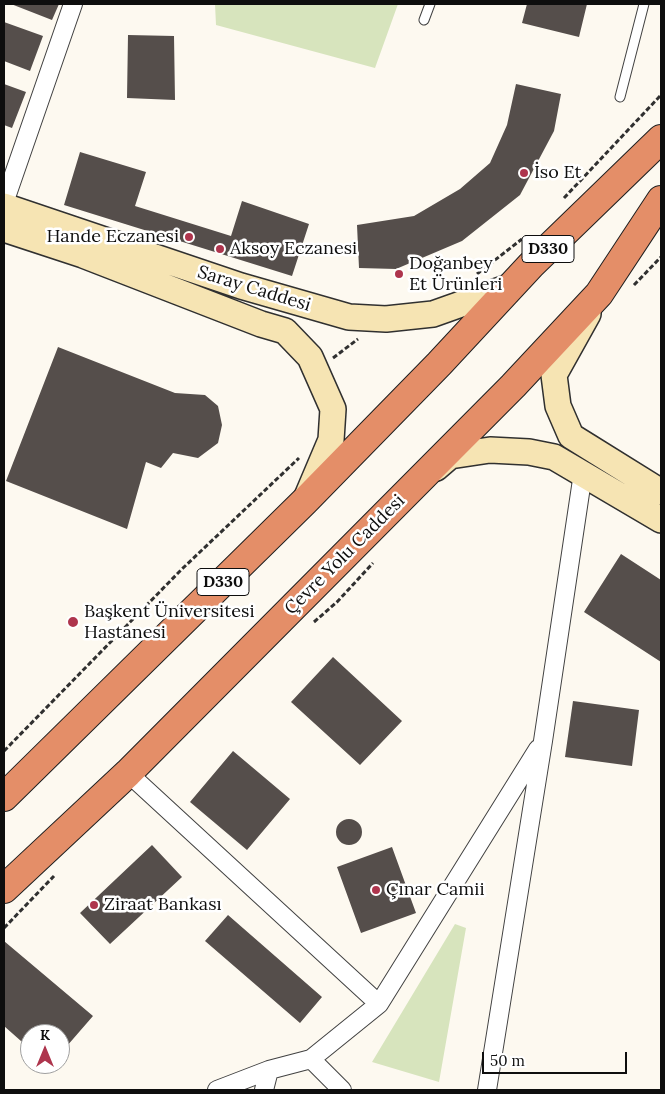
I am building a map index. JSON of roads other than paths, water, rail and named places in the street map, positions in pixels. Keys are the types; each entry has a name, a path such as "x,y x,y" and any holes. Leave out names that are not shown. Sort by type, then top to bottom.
{"highway":[{"name":"D330","path":"4,797 305,501 439,364 509,288 661,139"},
{"name":"Çevre Yolu Caddesi","path":"4,889 128,773 513,386 599,294 661,201"}],"street":[{"path":"4,204 73,4"},
{"name":"Saray Caddesi","path":"4,204 241,286 349,317 386,319 433,314 509,288"},
{"name":"Saray Caddesi","path":"4,229 83,255 261,324 285,331 310,357 333,409 331,440 305,501"},
{"path":"599,294 554,375 558,406 571,436 661,492"},
{"path":"407,492 450,456 490,450 529,452 554,457 661,520"},
{"path":"487,1090 543,741 583,473"},
{"path":"217,1090 269,1070 311,1059 379,1004 543,741"},
{"path":"128,773 379,1004"},
{"path":"311,1059 342,1090"},
{"path":"264,1090 269,1070"}],"lane":[{"path":"424,20 430,4"},
{"path":"620,97 644,4"}],"place":[{"name":"İso Et","path":"524,173"},
{"name":"Hande Eczanesi","path":"189,237"},
{"name":"Aksoy Eczanesi","path":"220,249"},
{"name":"Doğanbey Et Ürünleri","path":"399,274"},
{"name":"Başkent Üniversitesi Hastanesi","path":"73,622"},
{"name":"Çınar Camii","path":"376,890"},
{"name":"Ziraat Bankası","path":"94,905"}]}
